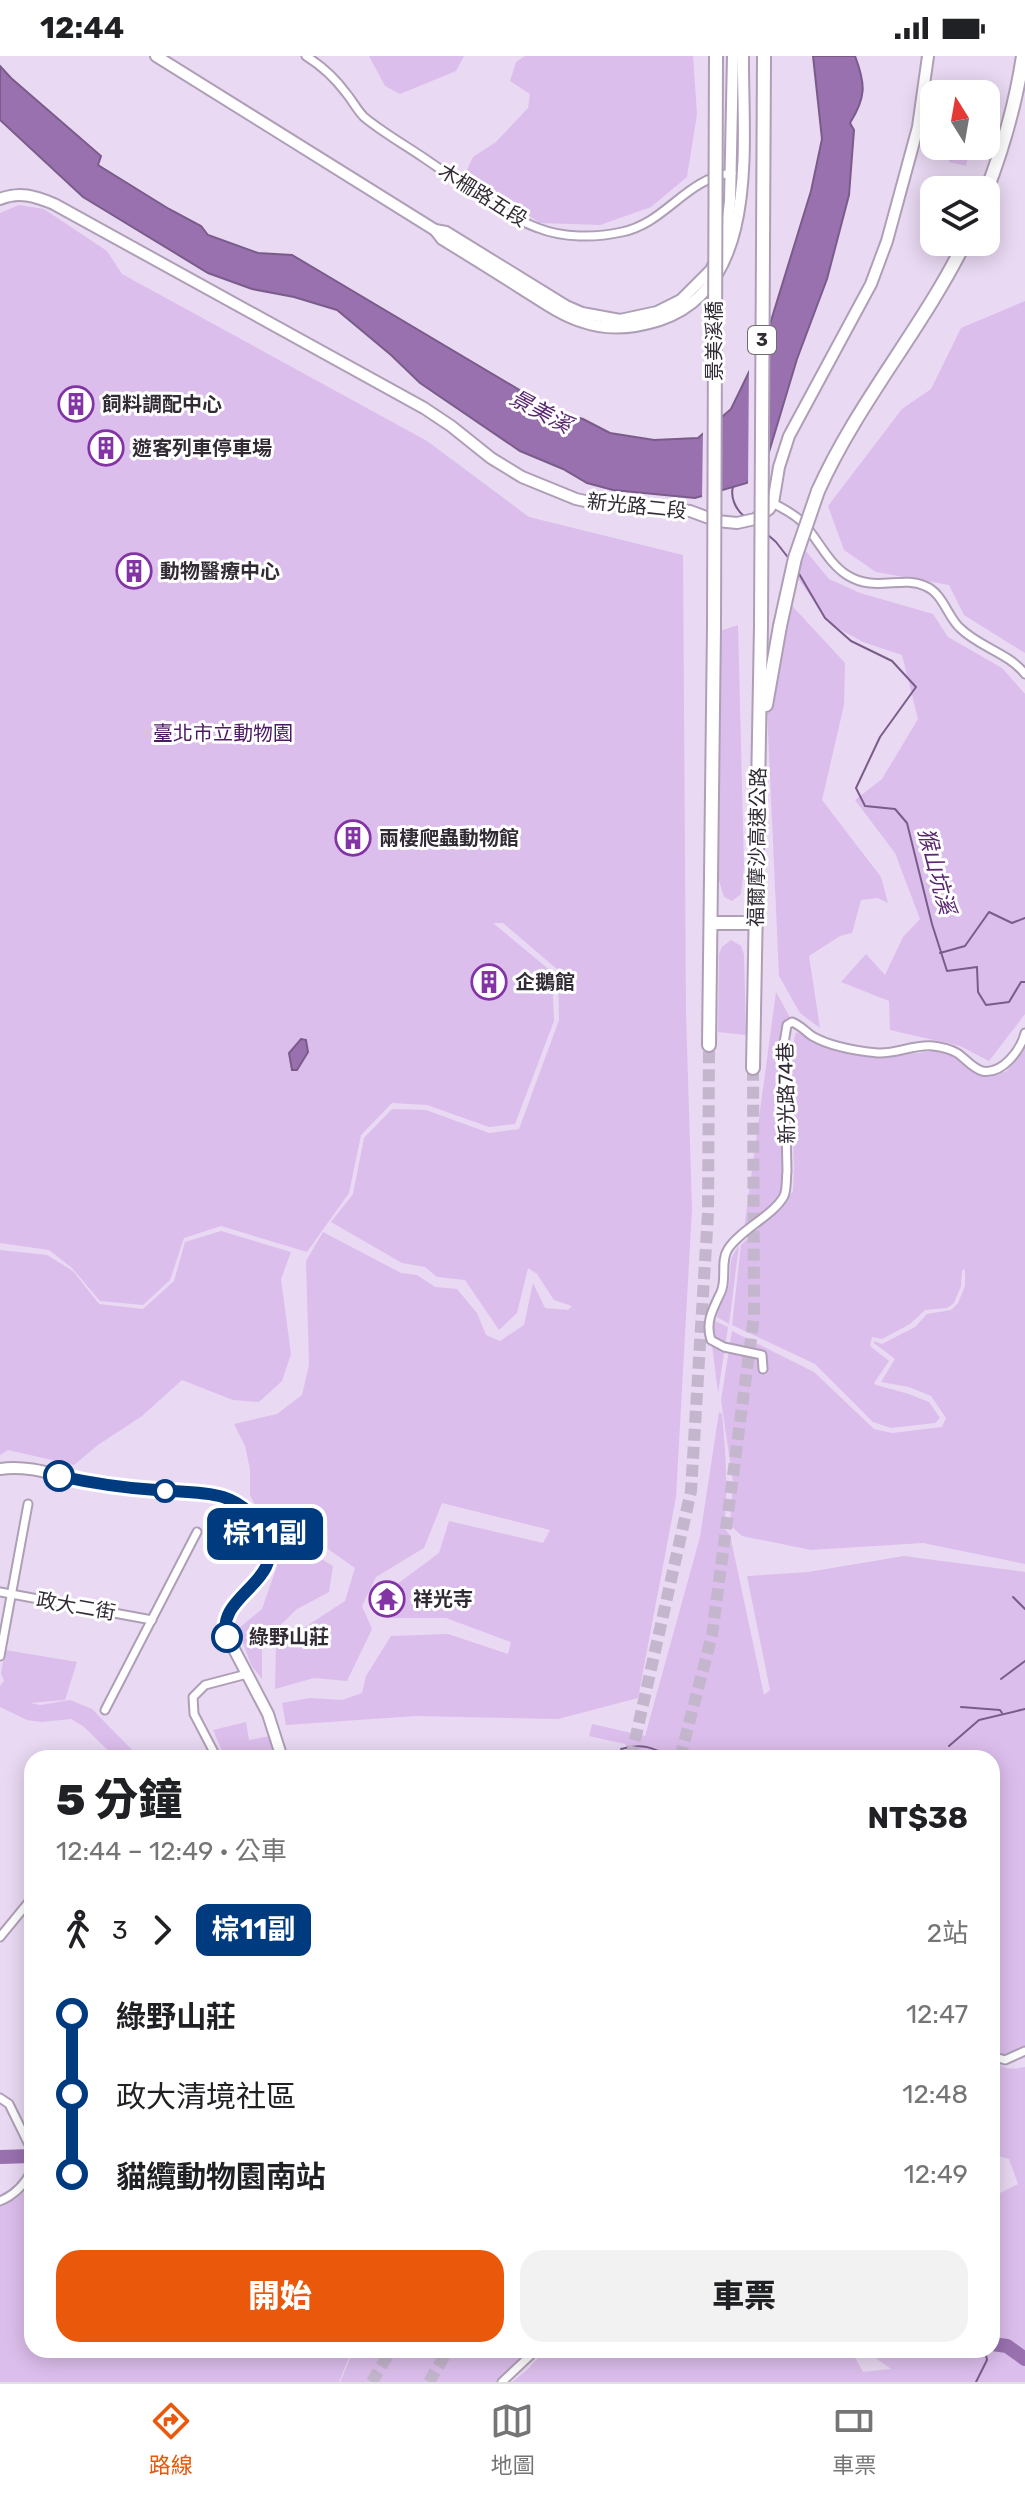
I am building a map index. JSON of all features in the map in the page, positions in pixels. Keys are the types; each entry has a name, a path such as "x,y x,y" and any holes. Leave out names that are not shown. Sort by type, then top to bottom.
{"highway":[{"path":"708,56 712,78 714,193"},
{"name":"景美溪橋","path":"712,923 716,56"},
{"name":"福爾摩沙高速公路","path":"753,1068 760,740 764,56"},
{"path":"991,176 1009,122 1023,56"},
{"path":"760,740 791,572 818,491 845,437 935,299 958,256"},
{"path":"709,1045 712,923 755,923"}],"street":[{"path":"156,56 435,230 446,232 566,306 582,313 620,320 657,312 681,300 711,270 722,246 736,173 743,56"},
{"name":"木柵路五段","path":"306,56 322,65 362,115 463,184 518,219 540,229 581,236 622,232 649,221 709,178 736,173"},
{"path":"733,56 736,173"},
{"path":"928,56 918,127 887,241 863,303 789,436 771,506 801,521 843,572 863,582 913,583 928,587 942,600 958,626 968,635 1012,661 1025,674"},
{"name":"新光路二段","path":"0,199 19,194 54,204 424,408 502,466 546,488 594,503 680,509 717,521 737,523 755,519 771,506"},
{"name":"新光路74巷","path":"763,1369 762,1355 724,1347 711,1340 709,1326 711,1312 723,1285 726,1253 779,1202 785,1191 784,1043 787,1025 797,1023 812,1035 839,1046 876,1053 920,1046 947,1049 976,1068 988,1071 1015,1054 1025,1033"},
{"path":"0,1469 22,1468 113,1486 211,1494 229,1499 249,1512 265,1534 270,1549 269,1561 263,1573 234,1606 225,1626 228,1641 268,1714 279,1750"},
{"path":"0,1656 28,1504"},
{"path":"105,1710 197,1532"},
{"name":"政大二街","path":"0,1592 152,1620"},
{"path":"213,1750 194,1714 193,1697 205,1685 247,1674"},
{"path":"0,1937 24,1909"},
{"path":"1000,2058 1005,2060 1025,2051"},
{"path":"0,2098 9,2104 24,2134"},
{"path":"0,2201 24,2183"},
{"path":"502,2382 528,2358"}],"green space":[{"path":"369,56 464,56 456,71 400,94 385,86"},
{"path":"525,56 693,56 697,114 687,177 651,207 600,225 540,223 465,174 473,157 496,142 528,108 530,94 510,81 516,62"},
{"path":"949,160 968,160 966,166"},
{"name":"臺北市立動物園","path":"19,205 44,209 107,251 122,274 427,441 529,517 683,555 686,1013 692,1209 676,1497 638,1698 558,1719 416,1716 286,1725 282,1703 310,1698 342,1700 362,1693 366,1676 391,1636 448,1634 508,1654 511,1642 446,1618 387,1618 381,1606 385,1593 439,1553 449,1521 543,1543 550,1530 442,1503 424,1548 376,1577 362,1606 372,1629 347,1681 314,1678 275,1689 276,1646 345,1601 355,1568 328,1549 327,1517 318,1521 313,1554 333,1566 329,1592 297,1609 262,1643 262,1679 251,1665 238,1629 262,1609 277,1566 267,1529 250,1495 250,1469 245,1446 234,1424 277,1414 302,1395 309,1365 306,1261 323,1232 401,1273 417,1275 435,1287 457,1289 477,1313 486,1335 500,1341 524,1325 533,1283 545,1308 568,1310 572,1306 554,1300 537,1274 528,1268 517,1313 499,1330 465,1280 437,1277 425,1267 402,1263 331,1222 353,1194 364,1138 392,1109 426,1110 489,1133 519,1129 559,1020 558,970 503,923 493,923 552,972 554,1021 515,1124 489,1127 427,1105 392,1103 361,1135 349,1193 307,1252 221,1226 184,1238 170,1280 143,1305 100,1301 72,1268 49,1250 0,1243 0,213"},
{"path":"1025,301 1025,653 964,615 949,585 876,572 844,550 828,506 902,409 931,389 961,328"},
{"path":"800,544 829,579 860,593 933,614 948,637 1002,668 1025,694 1025,1014 989,1061 960,1046 890,1030 889,1001 841,982 866,954 885,975 903,937 920,919 895,853 855,800 882,779 918,719 902,655 863,642 830,624 790,567"},
{"path":"782,595 845,663 844,705 822,800 881,877 888,903 878,898 861,900 852,933 840,936 809,956 820,1028 800,1013 779,976 767,709"},
{"path":"738,625 744,867 741,894 732,901 724,897 718,864 720,631"},
{"path":"731,940 741,946 744,954 746,1035 718,1032 719,954"},
{"path":"776,992 792,1021 783,1049 787,1189 743,1237"},
{"path":"796,1032 838,1052 884,1057 934,1051 953,1056 968,1068 989,1077 1007,1071 1025,1044 1025,1564 923,1543 811,1550 742,1536 730,1525 733,1482 721,1400 732,1331 814,1372 874,1429 892,1433 942,1427 946,1418 931,1396 909,1387 881,1382 895,1359 874,1341 882,1344 915,1327 927,1314 951,1310 958,1303 965,1286 965,1269 954,1303 947,1308 925,1310 910,1324 882,1339 872,1337 870,1346 889,1361 874,1383 929,1402 940,1418 935,1423 891,1428 873,1422 815,1364 732,1325 741,1245 793,1191 790,1055"},
{"path":"221,1231 291,1252 281,1279 291,1354 282,1381 259,1402 233,1400 182,1380 142,1416 74,1465 8,1450 0,1455 0,1250 47,1255 73,1271 99,1304 143,1309 174,1281 185,1242"},
{"path":"739,1246 729,1324 717,1317 728,1288 731,1260"},
{"path":"715,1321 728,1327 718,1393 712,1345"},
{"path":"719,1412 722,1414 725,1457 724,1528 730,1535 764,1695 770,1690 747,1576 808,1572 904,1556 1025,1572 1025,2057 1004,2058 1000,2051 1000,1750 628,1750 625,1744 589,1736 592,1724 645,1736 700,1537"},
{"path":"5,1650 77,1662 65,1700 30,1703 40,1705 70,1700 92,1709 132,1750 108,1750 71,1719 27,1720 0,1707 0,1686 4,1681 1,1673"},
{"path":"246,1722 249,1740 270,1736 273,1750 222,1750 213,1730"},
{"path":"1000,2065 1006,2068 1025,2067 1025,2382 512,2382 538,2358 855,2358 863,2372 891,2369 877,2358 1000,2358 1000,2193 1018,2184 1009,2159 1000,2156"},
{"path":"24,2192 24,2358 349,2358 339,2382 0,2382 0,2205 16,2199"},
{"path":"350,2358 523,2358 497,2382 340,2382"}],"water":[{"name":"景美溪","path":"813,56 855,56 863,91 850,123 854,130 849,195 827,279 797,359 769,452 747,483 695,498 613,490 587,483 520,451 420,383 337,310 252,289 208,273 83,197 0,120 0,66 101,156 98,165 201,226 208,235 258,253 292,255 555,411 583,419 610,433 654,440 698,438 731,409 766,337 811,191 822,139"},
{"path":"301,1039 306,1040 308,1052 297,1070 292,1070 289,1053"}],"pier":[{"path":"762,335 766,463 748,487 749,362"},
{"path":"721,412 721,494 702,500 703,429"}],"waterway":[{"name":"猴山坑溪","path":"733,487 734,503 744,516"},
{"name":"猴山坑溪","path":"768,535 790,560"},
{"name":"猴山坑溪","path":"798,572 825,618 851,641 892,661 916,687 880,737 856,788 865,806 895,809 907,823 947,971 977,967 978,992 986,1005 1009,1002 1021,982 1025,982"},
{"path":"940,953 965,946 989,912 1012,923 1025,918"},
{"path":"1013,1597 1025,1609"},
{"path":"1001,1679 1025,1661"},
{"path":"961,1707 1000,1710 1002,1713"},
{"path":"949,1746 979,1720 1025,1709"},
{"path":"621,1749 635,1746 656,1750"},
{"path":"0,2157 24,2156"},
{"path":"1000,2345 1007,2346 1025,2359"},
{"path":"976,2382 987,2358"}],"tunnel":[{"path":"633,1750 691,1491 708,1213 709,1045"},
{"path":"682,1750 712,1635 754,1316 753,1068"},
{"path":"372,2382 386,2358"},
{"path":"429,2382 443,2358"}],"bus line":[{"name":"棕11副","path":"59,1476 113,1486 211,1494 236,1503 254,1517 268,1541 271,1554 263,1573 229,1614 225,1626 227,1637"}],"place":[{"name":"飼料調配中心","path":"76,404"},
{"name":"遊客列車停車場","path":"106,448"},
{"name":"動物醫療中心","path":"134,571"},
{"name":"兩棲爬蟲動物館","path":"353,838"},
{"name":"企鵝館","path":"489,982"},
{"name":"祥光寺","path":"387,1599"},
{"name":"綠野山莊","path":"227,1637"}]}
